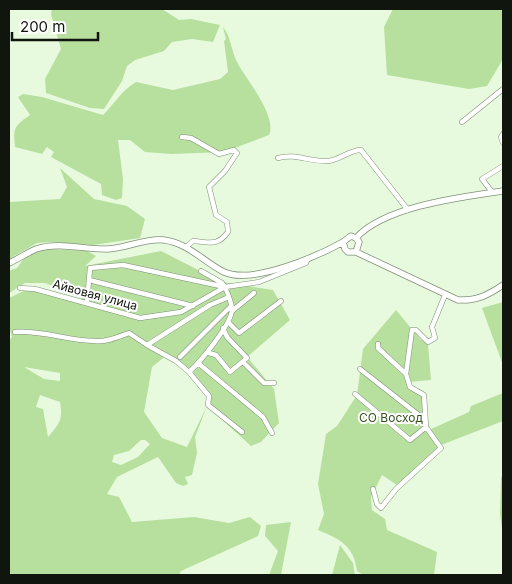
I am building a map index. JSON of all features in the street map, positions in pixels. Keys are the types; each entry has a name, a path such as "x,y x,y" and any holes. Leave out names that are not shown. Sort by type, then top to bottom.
{"main road":[{"path":"9,263 35,250 61,246 107,249 156,240 166,240 186,247 232,275 264,273 329,250 343,242 346,238 356,238 364,229 408,210 503,190"},
{"path":"356,238 359,248 356,252"},
{"path":"343,242 345,249"},
{"path":"329,250 345,249 348,252 356,252 458,300 472,301 503,285"}],"street":[{"path":"462,122 503,89"},
{"path":"503,134 501,137 503,142"},
{"path":"182,137 191,138 219,154 237,152 225,171 210,185 216,214 227,222 228,232 218,243 210,245 193,241 186,247"},
{"path":"278,158 290,155 312,161 328,161 361,150 408,210"},
{"path":"492,192 482,180 503,166"},
{"path":"87,303 90,268 123,265 225,287 259,282 280,275 306,263 308,257"},
{"path":"189,372 209,353 212,344 228,322 232,308 222,283 201,271"},
{"path":"89,280 193,306"},
{"name":"Айвовая улица","path":"20,288 35,289 140,318 171,315 193,306 225,287"},
{"path":"180,357 232,308 254,293"},
{"path":"373,489 377,504 381,508 396,489 441,448 426,427 424,395 410,387 406,374 412,330 416,330 428,342 435,338 432,327 445,295"},
{"path":"147,345 210,305 229,297"},
{"path":"228,322 239,333 280,301"},
{"path":"209,353 216,355 230,372 247,358 227,338 223,328"},
{"path":"15,332 45,333 95,341 113,339 129,333 176,361 189,372 209,396 208,405 242,432"},
{"path":"378,344 382,354 406,374"},
{"path":"243,362 264,383 274,383"},
{"path":"198,364 263,417 272,433"},
{"path":"360,369 425,420"},
{"path":"356,394 410,440 426,427"}],"green space":[{"path":"52,9 162,9 179,20 191,19 220,25 213,42 192,39 172,42 164,51 135,60 127,66 122,81 104,109 90,108 46,93 45,79 61,49 51,14"},
{"path":"393,9 503,9 503,59 487,86 469,89 387,75 384,27"},
{"path":"223,27 228,35 236,60 265,107 269,118 269,135 224,152 171,154 145,152 130,140 118,140 123,179 122,198 116,200 102,195 101,184 51,157 54,152 47,147 42,154 15,147 14,136 16,128 30,115 18,97 23,94 42,97 103,115 122,93 136,82 173,90 220,79 228,72 224,41 226,39"},
{"path":"60,168 94,199 127,206 145,219 140,238 93,245 53,242 37,243 9,259 9,202 60,199 67,187"},
{"path":"46,249 87,251 96,256 85,266 161,251 222,282 273,290 290,320 247,357 274,389 279,423 261,442 251,446 207,406 195,437 197,453 192,475 185,477 188,484 183,486 176,483 158,457 117,477 107,494 119,497 132,522 194,517 229,523 250,517 261,526 258,536 181,571 179,575 9,575 9,341 12,337 9,326 9,298 28,289 81,303 81,292 76,295 45,283 25,283 9,293 9,271 17,268 25,257","holes":["167,355 187,369 209,394 207,406 187,447 162,438 144,412 152,367","24,367 60,373 60,381 44,379","40,395 60,402 60,421 48,437 43,409 36,407","141,440 145,440 150,444 138,457 121,465 112,462 114,455 129,451"]},
{"path":"503,302 503,365 482,308"},
{"name":"СО Восход","path":"396,310 420,339 428,344 431,380 409,382 411,387 425,393 429,430 469,412 471,406 503,393 503,421 441,445 400,487 382,475 371,497 372,510 385,519 387,530 437,552 434,575 363,575 357,571 353,555 345,544 318,530 324,514 318,484 326,434 337,426 357,395 363,349"},
{"path":"503,473 503,536 500,514 501,478"},
{"path":"291,522 281,575 269,575 278,551 265,536 266,525"},
{"path":"340,545 353,563 355,575 332,575"}]}
